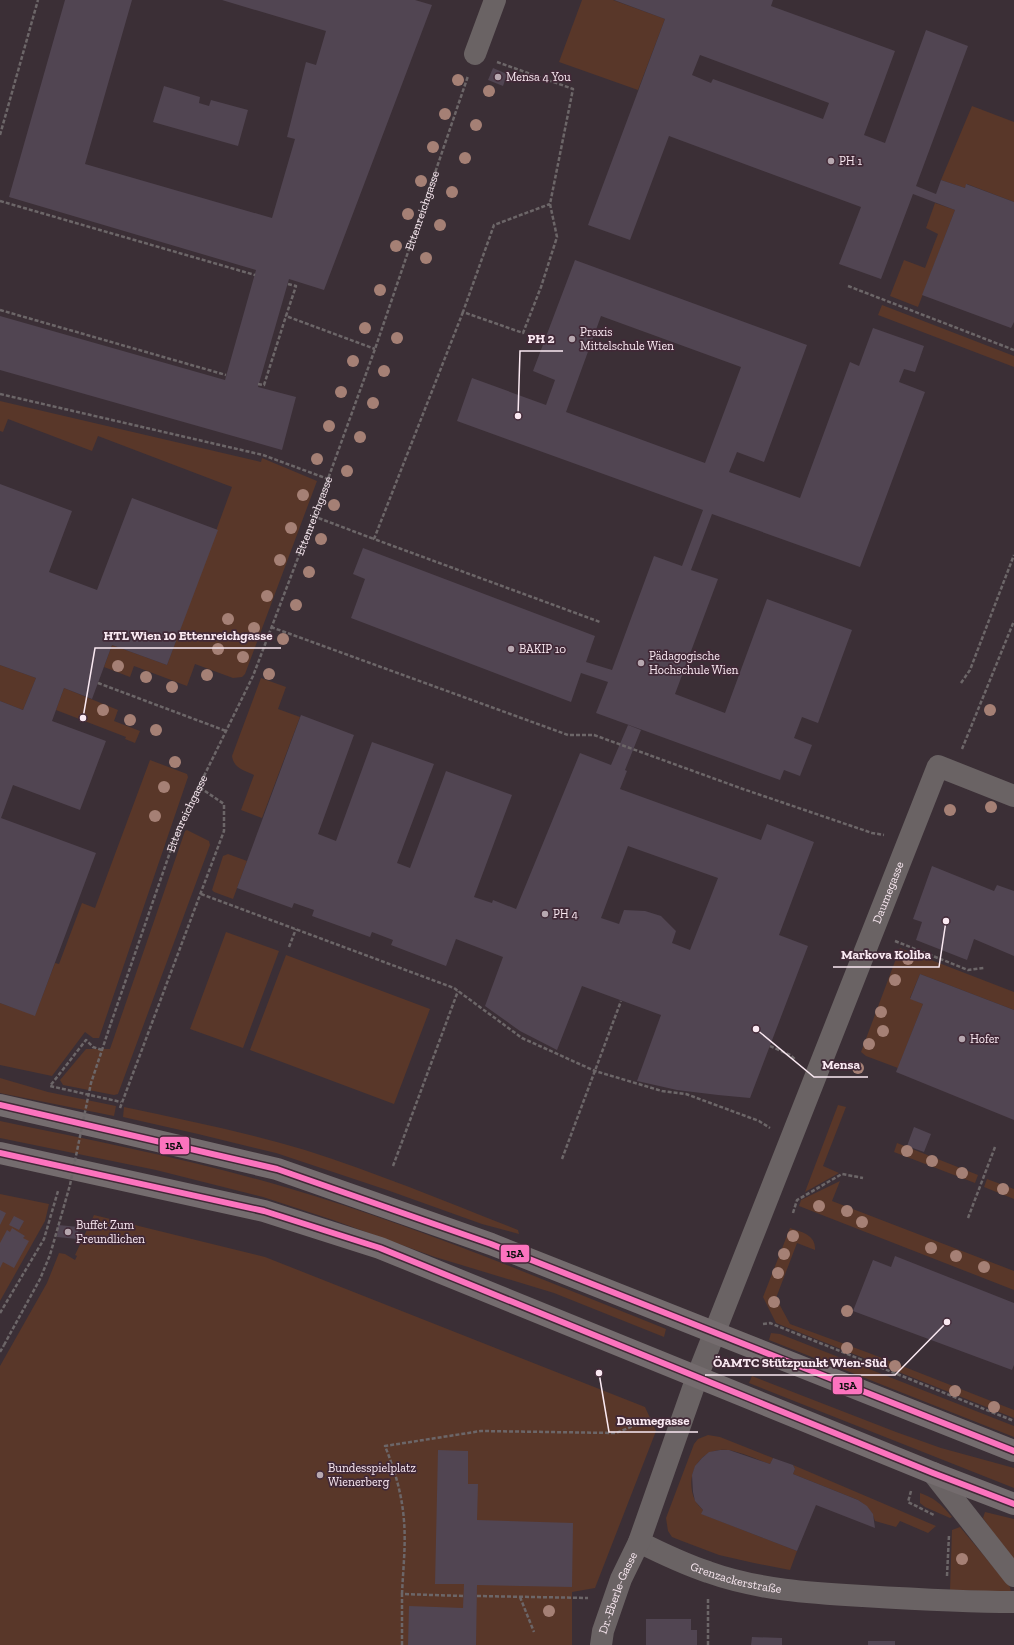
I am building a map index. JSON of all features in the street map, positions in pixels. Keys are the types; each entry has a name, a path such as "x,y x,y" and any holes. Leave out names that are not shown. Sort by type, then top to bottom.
{"main road":[{"path":"0,1105 115,1130 277,1169 491,1244 1014,1451"},
{"path":"0,1153 264,1211 380,1248 926,1471 1014,1504"}],"street":[{"path":"475,54 495,0"},
{"path":"945,769 1014,796"},
{"name":"Daumegasse","path":"697,1377 716,1332 909,838 945,769"},
{"path":"639,1542 697,1377"},
{"path":"926,1471 1014,1576"},
{"name":"Dr.-Eberle-Gasse","path":"601,1645 603,1631 621,1579 639,1542"},
{"name":"Grenzackerstraße","path":"639,1542 671,1558 709,1572 776,1589 809,1593 946,1602 1014,1602"}],"path":[{"path":"0,135 38,0"},
{"path":"463,312 523,333 541,287 557,237 550,204 574,90 475,54"},
{"name":"Ettenreichgasse","path":"0,1352 40,1279 50,1255 70,1185 91,1083 178,829 253,676 328,479 375,349 475,54"},
{"path":"0,200 255,274"},
{"path":"374,538 463,312 494,225 550,204"},
{"path":"258,384 264,386 296,286 288,284"},
{"path":"848,286 1014,350"},
{"path":"0,310 226,375"},
{"path":"286,316 375,349"},
{"path":"0,394 263,455 328,479"},
{"path":"313,516 600,622"},
{"path":"961,683 970,670 1014,555"},
{"path":"945,769 1014,621"},
{"path":"271,627 568,735 594,734 740,788 872,833 909,838"},
{"path":"98,683 226,732"},
{"path":"115,1130 121,1102 127,1091 224,831 224,804 199,787"},
{"path":"201,894 454,988 522,1038 595,1071 662,1092 686,1094 760,1121 790,1143"},
{"path":"289,947 296,929"},
{"path":"872,932 968,970 984,968"},
{"path":"393,1166 458,991"},
{"path":"562,1159 621,1001"},
{"path":"102,1050 93,1047 86,1040 50,1086 121,1102"},
{"path":"968,1218 995,1147"},
{"path":"0,1313 44,1239 58,1192 62,1166"},
{"path":"793,1212 797,1200 842,1174 863,1178"},
{"path":"402,1645 404,1522 395,1470 385,1446 481,1431 616,1433 651,1419"},
{"path":"926,1471 908,1502 936,1516"},
{"path":"946,1602 949,1531"},
{"path":"402,1594 464,1596"},
{"path":"477,1596 614,1598"},
{"path":"520,1597 534,1632"},
{"path":"708,1600 708,1645"}],"shaded area":[{"path":"582,0 613,0 665,19 638,90 559,62"},
{"path":"972,106 1014,122 1014,202 967,184 965,188 941,180"},
{"path":"935,203 955,210 918,307 890,296 904,260 925,268 938,234 926,228"},
{"path":"882,305 1014,356 1014,367 878,315"},
{"path":"0,401 261,462 262,458 317,481 245,674 242,677 233,678 195,664 187,686 134,666 130,677 104,667 112,645 167,665 232,487 98,436 92,451 8,419 3,432 0,431"},
{"path":"0,665 36,678 23,710 0,701"},
{"path":"261,678 286,687 278,709 300,717 262,818 241,810 254,775 237,766 232,756"},
{"path":"64,688 118,710 114,721 140,731 135,743 125,739 126,737 56,710"},
{"path":"150,760 187,774 188,777 99,1038 93,1038 85,1032 52,1076 0,1065 0,1003 35,1015 55,963 59,964 82,903 95,908"},
{"path":"187,830 209,841 210,845 118,1094 114,1095 63,1085 60,1080 86,1049 110,1049 185,831"},
{"path":"228,854 247,861 233,899 212,890 223,856"},
{"path":"226,932 279,951 243,1048 190,1029"},
{"path":"900,948 1014,992 1014,1010 920,974 910,998 923,1004 898,1068 866,1056 861,1052"},
{"path":"286,955 430,1009 394,1104 250,1050"},
{"path":"0,1078 48,1092 116,1106 114,1116 0,1093"},
{"path":"838,1105 846,1107 823,1166 839,1173 805,1192"},
{"path":"124,1107 237,1132 305,1150 359,1168 438,1198 518,1230 519,1234 482,1224 276,1153 123,1117"},
{"path":"0,1121 216,1169 288,1188 336,1203 431,1236 666,1329 664,1337 554,1293 435,1257 333,1220 263,1197 156,1170 0,1138"},
{"path":"897,1143 978,1175 975,1183 894,1152"},
{"path":"987,1179 1014,1189 1014,1199 984,1187"},
{"path":"840,1181 832,1201 1014,1271 1014,1290 799,1206 801,1200"},
{"path":"0,1194 49,1204 45,1221 0,1301"},
{"name":"Bundesspielplatz Wienerberg","path":"94,1215 265,1257 645,1407 656,1431 595,1588 572,1592 572,1645 0,1645 0,1366 47,1283 59,1253 65,1254 75,1260 77,1256 75,1255"},
{"path":"790,1228 811,1238 815,1245 815,1250 797,1243 776,1298 790,1324 869,1353 1014,1410 1014,1418 776,1323 763,1297"},
{"path":"771,1333 780,1334 1014,1426 1014,1437 769,1340"},
{"path":"752,1376 941,1448 1014,1468 1014,1488 749,1383"},
{"path":"708,1435 720,1437 773,1458 770,1464 739,1452 726,1450 712,1452 705,1456 699,1461 695,1468 691,1484 695,1500 703,1510 702,1514 797,1551 790,1570 719,1555 672,1537 668,1531 666,1518 694,1444 698,1439"},
{"path":"793,1465 936,1526 928,1533 900,1521 896,1527 875,1521 869,1509 864,1504 858,1500 793,1474 795,1469"},
{"path":"920,1493 938,1502 952,1517 950,1518 925,1507 920,1503"},
{"path":"985,1512 1014,1519 1014,1563 983,1518"},
{"path":"960,1527 1010,1587 1011,1592 950,1590 952,1530"}],"building":[{"path":"65,0 132,0 85,164 272,218 295,139 287,137 306,62 316,65 326,31 222,0 415,0 432,5 324,290 289,279 258,387 296,397 282,450 0,370 0,316 225,380 256,270 9,197"},
{"name":"PH 1","path":"614,0 773,0 771,6 895,51 864,135 885,143 926,30 968,46 916,186 936,194 941,180 965,188 966,184 1014,202 1014,322 1011,328 922,295 955,210 913,194 881,279 839,264 861,207 669,136 630,240 588,225 665,19","holes":["700,55 829,103 823,119 713,79 711,83 692,75"]},
{"name":"Mensa 4 You","path":"493,68 507,74 503,86 488,80"},
{"path":"164,86 200,97 199,103 209,106 211,100 248,110 238,146 153,122"},
{"path":"575,260 807,345 764,462 737,452 729,472 800,498 850,362 859,366 873,328 924,346 915,372 904,369 899,382 925,392 860,567 712,514 691,570 718,579 675,694 725,713 767,599 852,630 818,723 802,717 794,738 812,745 800,776 784,770 780,780 596,713 608,682 581,673 571,702 351,618 365,579 353,574 363,548 595,636 586,662 612,670 654,556 682,566 703,510 457,421 472,378 546,405 555,380 533,371","holes":["601,316 741,367 705,463 566,412"]},
{"path":"0,484 72,511 49,572 97,590 132,498 218,530 167,665 112,645 92,699 64,688 52,721 106,741 80,810 13,785 1,818 96,853 35,1016 0,1003 0,701 23,710 36,678 0,665"},
{"name":"PH 4","path":"301,715 354,735 318,834 336,841 372,742 434,764 397,863 410,868 446,771 512,795 474,897 492,903 493,900 516,909 580,753 611,765 628,725 641,730 625,770 627,771 620,789 761,840 767,824 814,842 779,935 808,946 750,1098 677,1090 637,1081 661,1015 582,986 557,1050 520,1031 485,1006 503,957 456,939 446,966 391,945 393,940 372,932 370,937 312,916 314,910 294,903 292,908 237,888","holes":["628,846 718,878 690,950 672,943 676,931 661,916 645,911 624,910 619,924 601,918"]},
{"path":"932,866 994,891 997,885 1014,891 1014,956 974,939 967,960 916,940 922,922 913,919"},
{"name":"Hofer","path":"920,974 1014,1010 1014,1120 896,1072 923,1004 910,999"},
{"path":"914,1127 931,1134 924,1152 907,1146"},
{"path":"0,1210 6,1213 0,1225"},
{"path":"14,1216 24,1221 19,1230 9,1225"},
{"path":"58,1225 79,1227 77,1239 57,1237"},
{"path":"12,1228 25,1236 23,1238 29,1241 14,1268 3,1262 0,1268 0,1243 7,1230 10,1232"},
{"path":"895,1256 1014,1303 1014,1365 1012,1370 853,1311 873,1260 891,1267"},
{"path":"438,1450 468,1451 468,1484 478,1484 477,1520 573,1523 572,1587 477,1585 476,1645 408,1645 409,1606 463,1608 464,1584 435,1584"},
{"path":"729,1450 770,1464 773,1458 793,1465 795,1469 793,1474 858,1500 867,1506 873,1514 875,1528 816,1505 797,1551 701,1514 703,1510 695,1501 692,1475 695,1466 702,1458 709,1452"},
{"path":"646,1619 691,1619 691,1630 697,1630 697,1645 646,1645"},
{"path":"752,1637 782,1638 782,1645 751,1645"},
{"path":"868,1641 895,1641 895,1645 868,1645"}],"transit line":[{"name":"15A","path":"0,1105 277,1169 491,1244 1014,1451"},
{"name":"15A","path":"0,1153 264,1211 380,1248 933,1473 1014,1504"}],"place":[{"name":"Mensa 4 You","path":"498,77"},
{"name":"PH 1","path":"831,161"},
{"name":"Praxis Mittelschule Wien","path":"572,339"},
{"name":"PH 2","path":"518,416"},
{"name":"BAKIP 10","path":"511,649"},
{"name":"Pädagogische Hochschule Wien","path":"641,663"},
{"name":"HTL Wien 10 Ettenreichgasse","path":"83,718"},
{"name":"PH 4","path":"545,914"},
{"name":"Markova Koliba","path":"946,921"},
{"name":"Mensa","path":"756,1029"},
{"name":"Hofer","path":"962,1039"},
{"name":"Buffet Zum Freundlichen","path":"68,1232"},
{"name":"ÖAMTC Stützpunkt Wien-Süd","path":"947,1322"},
{"name":"Daumegasse","path":"599,1373"},
{"name":"Bundesspielplatz Wienerberg","path":"320,1475"}]}
